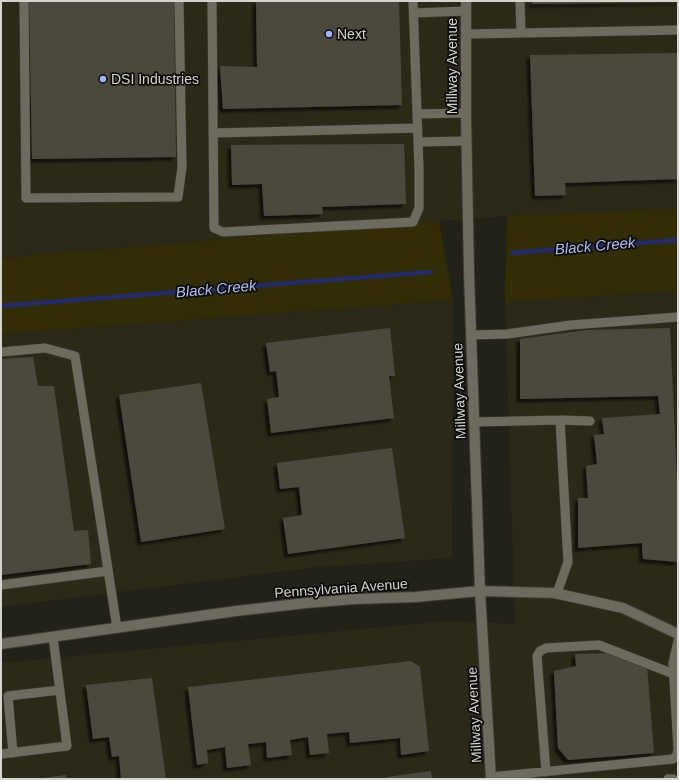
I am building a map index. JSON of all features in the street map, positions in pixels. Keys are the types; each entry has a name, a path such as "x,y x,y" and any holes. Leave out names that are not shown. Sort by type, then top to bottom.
{"street":[{"name":"Millway Avenue","path":"466,6 466,141 471,335 480,591 491,778"},
{"name":"Pennsylvania Avenue","path":"1,644 306,603 355,599 415,597 480,591 557,593 623,608 678,634"}],"lane":[{"path":"24,1 26,198 178,197 182,166 178,1"},
{"path":"212,1 214,228 223,232 413,222 419,208 418,128 413,1"},
{"path":"520,1 521,33"},
{"path":"414,13 466,6"},
{"path":"466,34 678,30"},
{"path":"417,114 466,112"},
{"path":"213,133 418,128"},
{"path":"418,142 466,141"},
{"path":"471,335 507,334 571,325 678,317"},
{"path":"1,352 46,348 75,356 117,628"},
{"path":"557,593 568,562 560,420"},
{"path":"474,422 560,420 590,421"},
{"path":"1,585 108,571"},
{"path":"1,754 67,746 53,637"},
{"path":"491,778 673,759 677,755 678,749 673,663 678,641"},
{"path":"546,772 537,656 540,651 546,648 599,645 674,674"},
{"path":"14,753 8,696 60,690"},
{"path":"668,779 673,779"}],"shaded area":[{"path":"1,1 678,1 678,208 507,216 439,221 1,258"},
{"path":"678,208 678,291 505,302 507,216"},
{"path":"439,221 453,300 1,334 1,258"},
{"path":"678,291 678,779 1,779 1,663 448,621 515,624 505,302"},
{"path":"453,300 452,558 318,567 1,607 1,334"}],"building":[{"name":"DSI Industries","path":"29,1 174,1 176,157 32,159"},
{"name":"Next","path":"256,1 399,1 402,105 223,109 220,66 257,67"},
{"path":"532,1 678,1 678,2 532,4"},
{"path":"678,53 678,179 565,183 566,195 535,196 530,55"},
{"path":"404,144 406,204 322,207 323,214 264,216 262,184 232,185 231,145"},
{"path":"390,328 395,376 389,376 394,418 271,433 267,399 279,397 276,371 270,372 266,343"},
{"path":"670,328 678,504 678,562 643,559 642,543 578,548 578,498 588,498 586,466 597,464 594,435 604,434 602,418 660,414 658,396 520,399 520,339 587,330"},
{"path":"33,357 38,386 54,386 74,531 88,530 91,564 1,575 1,359"},
{"path":"201,383 225,529 141,542 119,395"},
{"path":"392,448 405,538 288,554 283,518 302,515 299,487 280,489 277,463"},
{"path":"614,653 647,666 654,753 568,760 558,748 554,671 576,666 575,654"},
{"path":"411,661 420,667 429,751 401,755 400,738 350,743 349,732 327,734 329,753 310,755 308,737 290,740 292,755 267,758 266,742 248,744 251,765 227,768 225,747 207,750 208,763 197,765 188,687"},
{"path":"152,678 166,779 121,779 119,756 112,757 109,737 93,739 86,685"},
{"path":"431,771 432,779 385,779 387,777"},
{"path":"66,775 66,779 42,779 42,778"}],"waterway":[{"name":"Black Creek","path":"512,253 678,240"},
{"name":"Black Creek","path":"1,306 431,272"}],"place":[{"name":"Next","path":"329,34"},
{"name":"DSI Industries","path":"103,79"}]}
